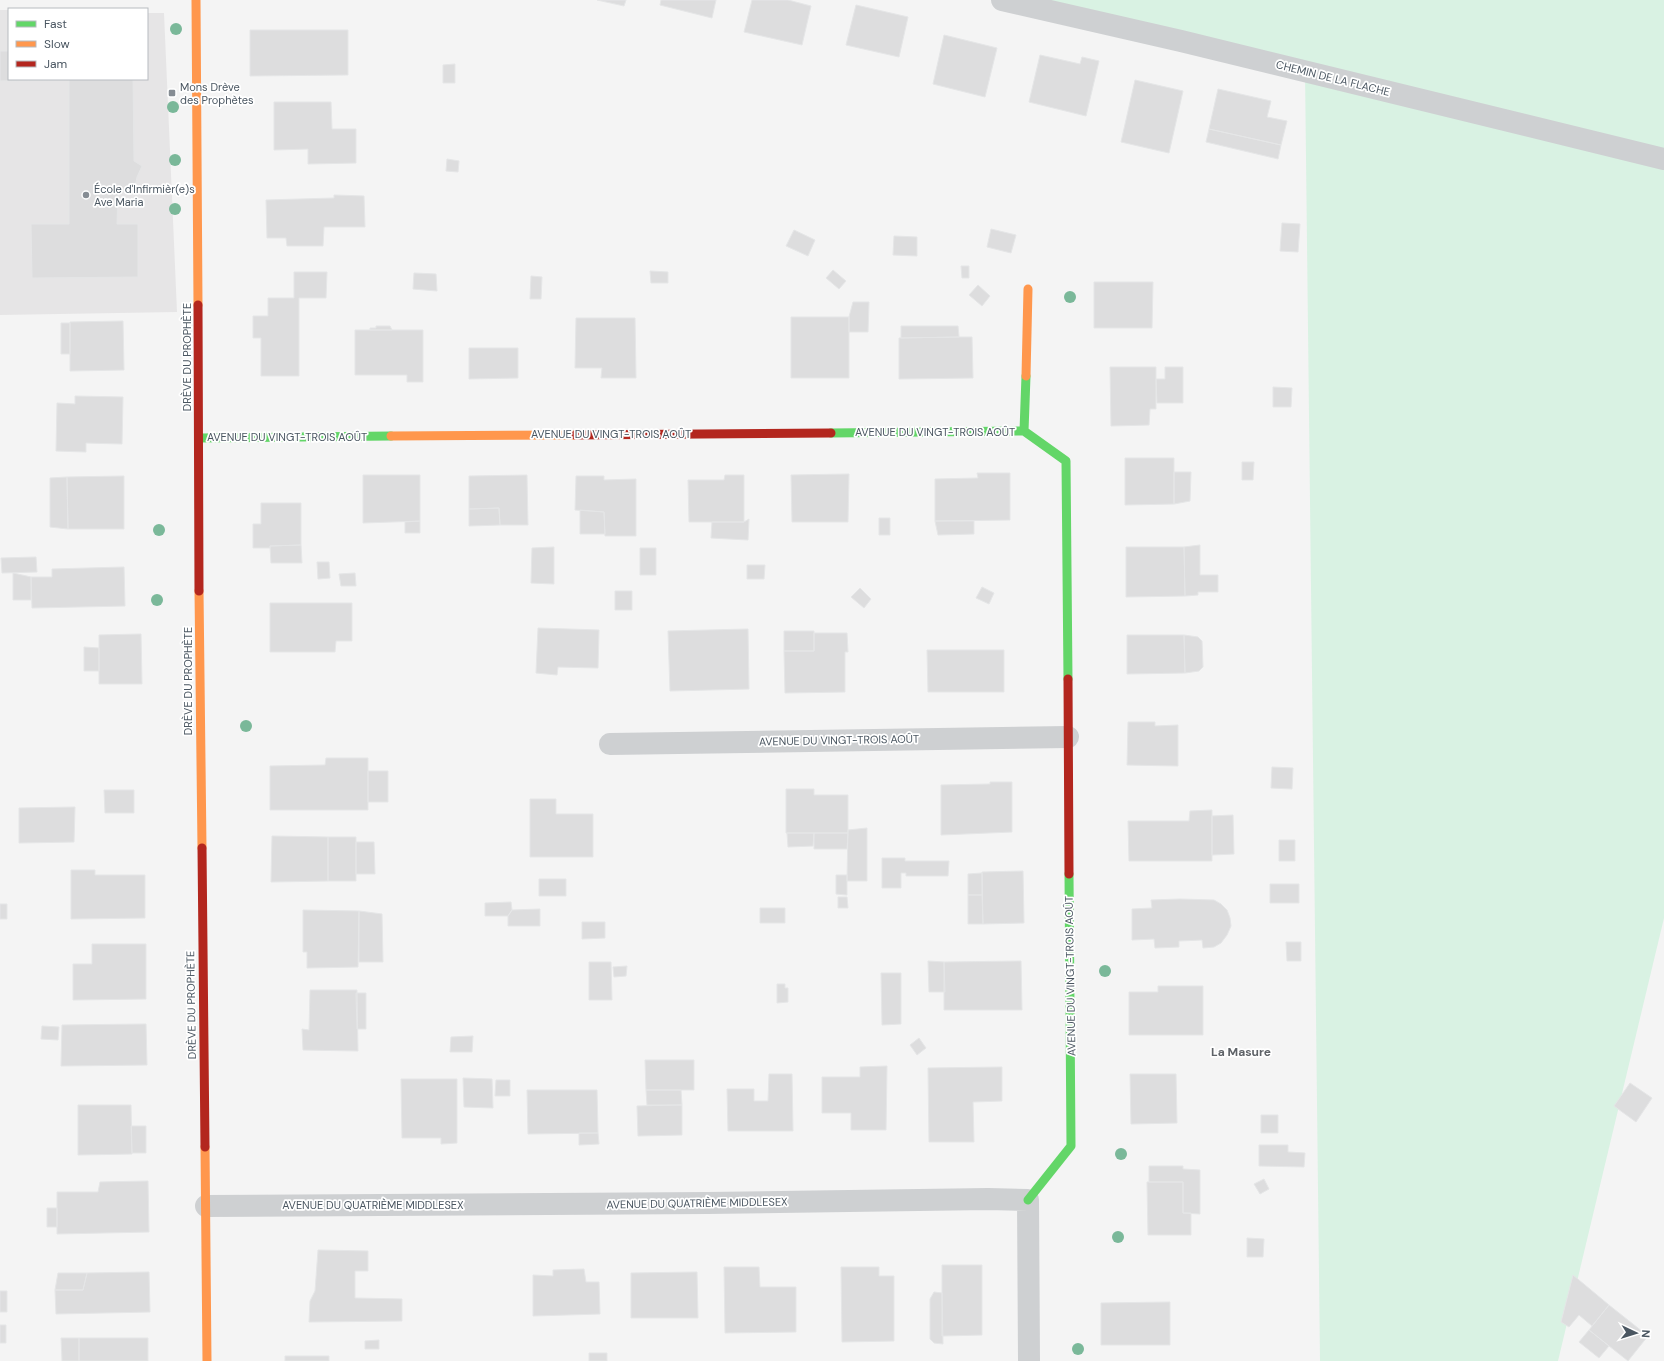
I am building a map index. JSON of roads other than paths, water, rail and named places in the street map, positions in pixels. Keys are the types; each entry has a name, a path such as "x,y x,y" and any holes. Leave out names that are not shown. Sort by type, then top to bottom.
{"street":[{"name":"DRÈVE DU PROPHÈTE","path":"196,0 200,698 207,1361"},
{"name":"CHEMIN DE LA FLACHE","path":"1002,0 1181,41 1664,159"},
{"name":"AVENUE DU VINGT-TROIS AOÛT","path":"1024,431 1028,289"},
{"name":"AVENUE DU VINGT-TROIS AOÛT","path":"199,438 1024,431 1066,461 1071,1146 1028,1200"},
{"name":"AVENUE DU VINGT-TROIS AOÛT","path":"610,744 1068,737"},
{"name":"AVENUE DU QUATRIÈME MIDDLESEX","path":"206,1206 707,1203 988,1199 1028,1200"},
{"path":"1028,1200 1029,1361"}],"place":[{"name":"Mons Drève des Prophètes","path":"172,93"},
{"name":"École d'Infirmièr(e)s Ave Maria","path":"86,195"}],"district":[{"name":"La Masure","path":"1241,1052"}]}
